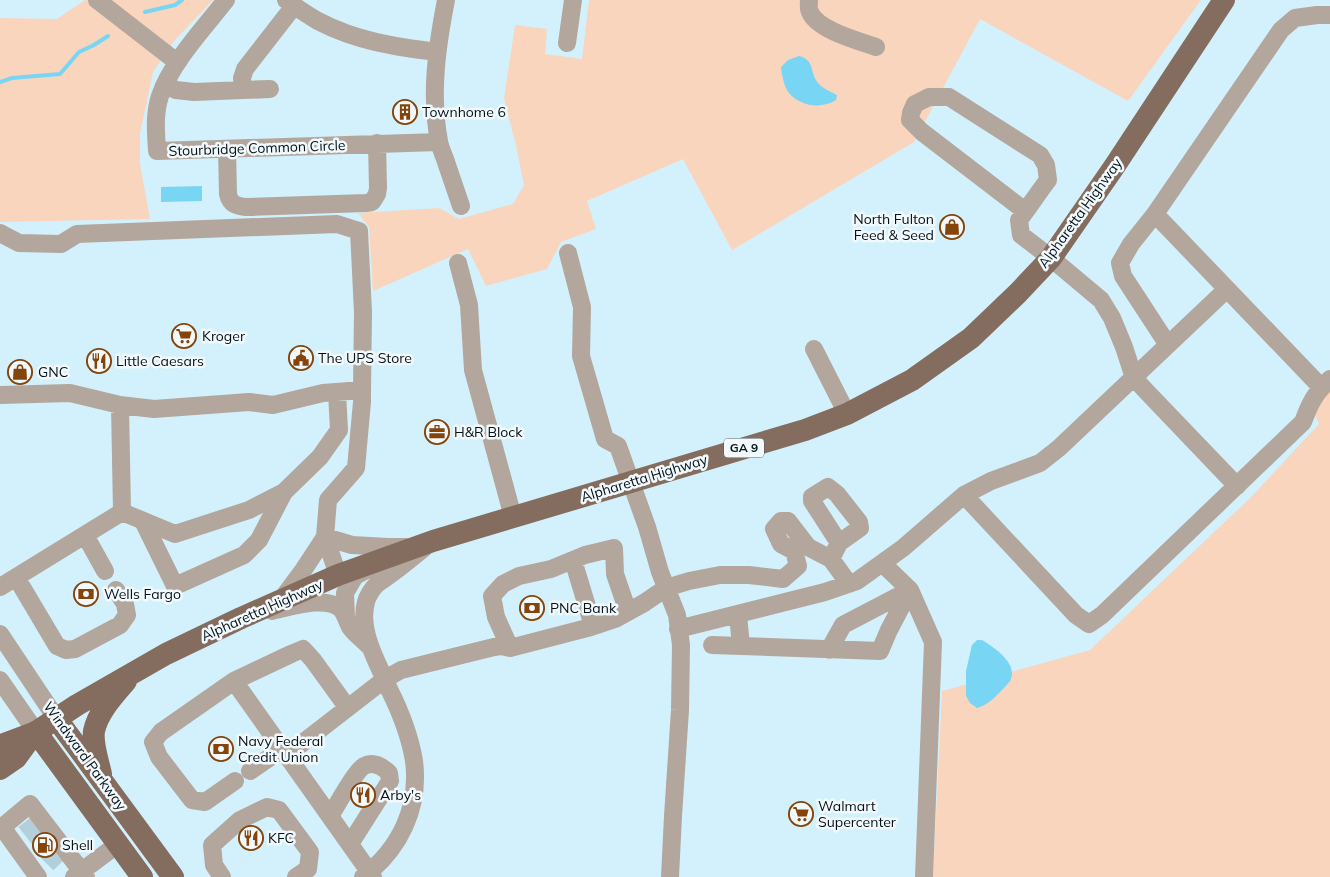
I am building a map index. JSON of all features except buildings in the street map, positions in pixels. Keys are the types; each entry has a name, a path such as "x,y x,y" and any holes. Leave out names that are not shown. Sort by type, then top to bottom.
{"main road":[{"name":"Alpharetta Highway","path":"36,732 56,718 166,654 338,575 414,547 805,430 847,414 912,380 971,338 1018,294 1051,258 1224,0"},
{"path":"103,782 95,746 94,731 100,715 132,673"},
{"name":"Windward Parkway","path":"56,718 173,877"},
{"name":"Windward Parkway","path":"36,732 142,877"},
{"name":"GA 9","path":"0,747 36,732"},
{"name":"GA 9","path":"0,769 16,758 36,732"}],"street":[{"path":"97,0 177,62"},
{"name":"Stourbridge Common Circle","path":"226,0 177,62 159,98 156,132 157,151 439,142"},
{"path":"446,0 437,52 435,82 436,118 439,142 461,206"},
{"path":"567,0 573,0 568,42"},
{"path":"810,0 809,11 815,19 833,32 876,47"},
{"path":"243,90 242,78 245,69 290,3 317,21 344,33 369,41 437,52"},
{"path":"1168,345 1123,276 1120,263 1131,244 1155,214 1281,30 1295,18 1330,15"},
{"path":"165,85 176,90 189,92 270,89"},
{"path":"1025,211 922,132 910,120 914,104 929,97 948,97 1040,155 1046,165 1048,180 1019,220 1021,235 1101,300 1112,318 1134,378 1237,486"},
{"path":"227,149 229,200 239,206 366,203 372,202 377,194 377,143"},
{"path":"964,494 1076,615 1089,624 1102,615 1303,422 1311,402 1326,383 1227,289 1155,214"},
{"path":"0,234 19,243 61,244 77,234 337,224 359,231 363,312 362,402 356,468 328,500 326,537 338,575"},
{"path":"568,253 582,307 581,356 605,439 618,446 647,527 660,572 677,615 680,645 680,710 670,877"},
{"path":"458,263 469,305 473,370 513,517"},
{"path":"678,629 825,592 857,581 903,548 964,494 991,481 1040,463 1064,444 1227,289"},
{"path":"814,349 847,414"},
{"path":"0,395 70,393 120,405 154,409 248,402 273,404 323,393 362,390"},
{"path":"122,512 175,534 248,510 284,492 320,458 339,430 338,392"},
{"path":"120,405 122,512"},
{"path":"831,558 840,543 860,528 859,522 837,494 828,488 812,497 814,505 840,543"},
{"path":"144,521 175,586 244,555 259,540 284,492"},
{"path":"0,587 122,512"},
{"path":"250,771 285,752 348,708 385,678 401,670 484,649 502,646 510,648 593,626 615,619 666,588 689,581 720,574 783,579 798,566 794,551 781,544 774,529 781,521 788,521 808,547 831,558 849,584"},
{"path":"85,535 106,571"},
{"path":"326,537 352,544 388,548 414,547"},
{"path":"281,600 326,537"},
{"path":"346,618 345,593 355,576 414,547"},
{"path":"234,681 350,844 368,875 387,855 401,835 410,812 415,785 414,762 409,739 385,678 370,647 364,620 366,601 375,586 414,547"},
{"path":"510,648 496,617 492,596 503,584 519,576 550,569 585,555 614,548 615,574 628,612"},
{"path":"573,560 593,626"},
{"path":"882,563 910,590 934,642 924,877"},
{"path":"16,578 57,646 66,650 76,649 120,625 127,614 125,604 116,590"},
{"path":"712,645 880,652 910,590"},
{"path":"829,650 843,625 910,590"},
{"path":"241,618 304,604 325,602 341,610 351,628 370,647"},
{"path":"738,614 741,646"},
{"name":"Windward Parkway","path":"0,634 56,718"},
{"path":"235,781 205,802 192,800 159,757 153,742 161,732 234,681 303,649 348,708"},
{"name":"Windward Parkway","path":"0,680 36,732"},
{"path":"330,816 363,766 372,764 383,767 389,772 390,781 350,844"},
{"path":"40,871 24,846 1,828 30,804 40,821 80,875 118,844"},
{"path":"222,877 214,865 212,846 240,820 267,807 279,810 310,852 306,874"}],"shaded area":[{"path":"85,0 213,0 174,41 153,72 140,134 140,164 150,219 0,222 0,18 57,19"},
{"path":"589,0 1201,0 1128,101 980,19 914,142 732,250 683,159 587,201 596,229 561,242 547,269 486,286 468,249 373,291 369,227 358,213 439,208 459,219 513,204 524,185 504,98 515,25 547,29 545,54 582,59"},
{"path":"1330,391 1330,877 933,877 942,691 1090,650 1252,496 1319,424 1312,408"}],"water":[{"path":"799,56 808,61 819,84 837,95 836,100 824,105 805,104 789,93 781,67 788,60"},
{"path":"202,186 202,201 161,202 161,187"},
{"path":"977,640 982,640 1004,657 1009,663 1012,675 1010,681 994,698 987,704 977,708 970,703 966,696 966,671 972,645"}],"waterway":[{"path":"145,12 175,5 182,0"},
{"path":"0,82 12,78 60,74 79,52 108,36"}],"tunnel":[{"path":"24,834 38,823"},
{"path":"35,848 49,837"},
{"path":"47,864 60,851"}],"place":[{"name":"Townhome 6","path":"405,112"},
{"name":"North Fulton Feed & Seed","path":"952,227"},
{"name":"Kroger","path":"184,336"},
{"name":"The UPS Store","path":"301,358"},
{"name":"Little Caesars","path":"99,361"},
{"name":"GNC","path":"20,372"},
{"name":"H&R Block","path":"437,432"},
{"name":"Wells Fargo","path":"86,594"},
{"name":"PNC Bank","path":"532,608"},
{"name":"Navy Federal Credit Union","path":"221,749"},
{"name":"Arby's","path":"363,795"},
{"name":"Walmart Supercenter","path":"801,814"},
{"name":"KFC","path":"251,838"},
{"name":"Shell","path":"45,845"}]}
